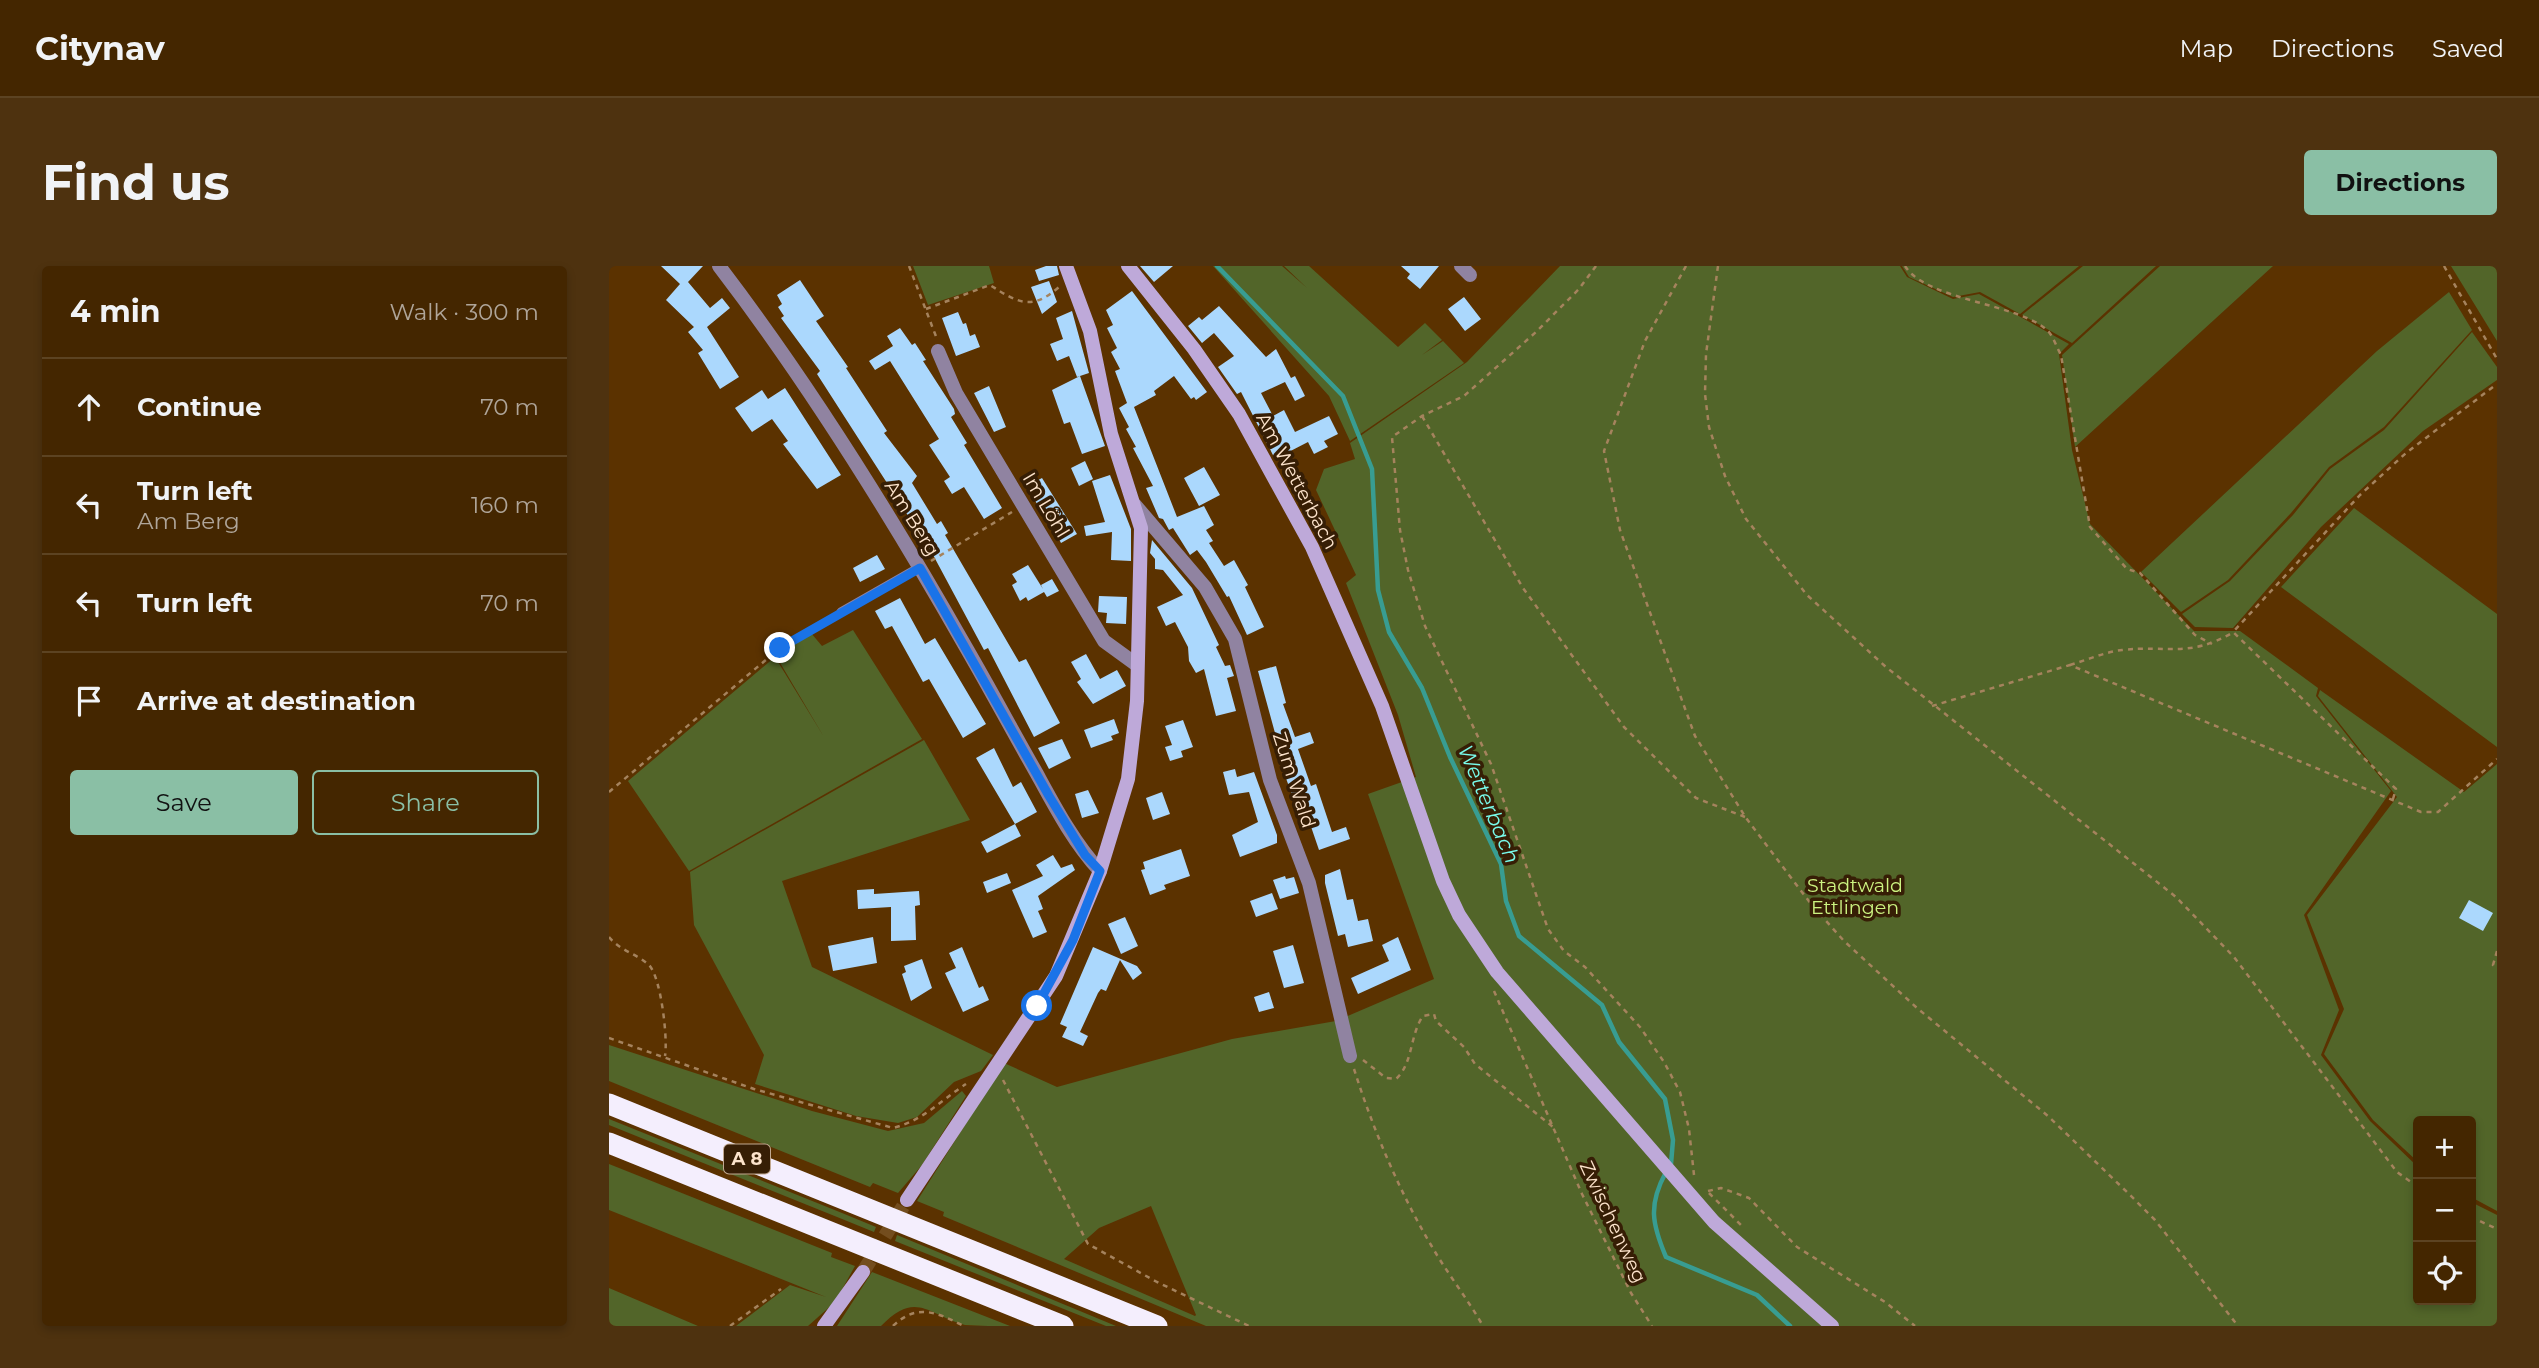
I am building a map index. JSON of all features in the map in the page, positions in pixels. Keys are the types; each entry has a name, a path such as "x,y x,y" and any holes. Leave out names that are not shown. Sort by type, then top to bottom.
{"highway":[{"name":"A 8","path":"609,1104 1157,1326"},
{"name":"A 8","path":"609,1143 1063,1326"}],"main road":[{"path":"907,1199 1056,976 1100,871 1128,779 1135,726 1141,528 1111,434 1090,331 1066,266"},
{"name":"Am Wetterbach","path":"1128,266 1194,349 1254,439 1312,547 1393,736 1443,881 1468,930 1497,972 1714,1223 1832,1326"},
{"path":"824,1326 863,1272"}],"street":[{"name":"Am Berg","path":"719,266 827,420 920,568 1049,796 1085,855 1100,871"},
{"name":"Im Löhl","path":"938,351 956,393 1104,640 1137,665"},
{"name":"Zum Wald","path":"1135,505 1205,587 1235,639 1270,780 1309,883 1350,1056"}],"lane":[{"path":"841,612 920,568"}],"path":[{"path":"909,266 940,347 938,351"},
{"path":"1596,266 1579,289 1536,332 1464,396 1422,416 1392,437 1400,530 1408,570 1425,626 1491,764 1548,929 1564,951 1585,967 1640,1027 1664,1062 1680,1092 1689,1129 1694,1175 1706,1192 1721,1188 1749,1198 1797,1247 1885,1302 1915,1326"},
{"path":"1686,266 1645,341 1604,451 1620,530 1695,737 1746,818 1811,904 1844,942 1917,1008 2049,1116 2155,1220 2238,1326"},
{"path":"1718,266 1706,354 1705,394 1709,428 1724,476 1746,519 1807,596 1932,706 2023,773 2098,837 2176,897 2234,957 2397,1172 2413,1183"},
{"path":"1905,266 1910,275 1978,305 2017,314 2048,331 2061,355 2090,527 2127,569 2140,573 2195,635 2212,644"},
{"path":"2444,266 2497,359"},
{"path":"926,309 990,285 1019,301 1035,303 1072,281"},
{"path":"1932,706 2121,650 2188,650 2212,644 2233,632 2360,495 2406,453 2497,384"},
{"path":"1422,416 1523,587 1624,727 1696,798 1746,818"},
{"path":"920,568 1024,505"},
{"path":"609,792 780,648 841,612"},
{"path":"2233,632 2396,789 2393,799"},
{"path":"2070,665 2421,812 2438,812 2497,759"},
{"path":"609,937 650,966 656,977 667,1042 665,1056"},
{"path":"2497,951 2493,965 2497,966"},
{"name":"Zwischenweg","path":"1497,972 1494,994 1595,1219 1631,1293 1652,1326"},
{"path":"1350,1056 1363,1060 1386,1079 1396,1079 1403,1073 1417,1024 1423,1016 1434,1014 1436,1021 1464,1047 1475,1064 1555,1128"},
{"path":"609,1038 754,1089 893,1128 913,1123 930,1113 968,1083 980,1086"},
{"path":"1350,1056 1366,1106 1405,1194 1431,1246 1483,1326"},
{"path":"995,1064 1088,1244 1157,1282 1249,1326"},
{"path":"2476,1219 2497,1229"},
{"path":"730,1326 781,1289"},
{"path":"893,1326 906,1314 918,1310 964,1326"}],"green space":[{"path":"913,266 989,266 994,283 928,305"},
{"path":"1213,266 1282,266 1307,288 1284,266 1309,266 1398,347 1425,323 1442,340 1422,355 1443,341 1464,363 1350,441 1329,396"},
{"name":"Stadtwald Ettlingen","path":"1560,266 1900,266 1907,277 1953,299 1979,294 2069,344 2059,354 2072,450 2090,524 2194,631 2240,631 2318,688 2316,696 2391,791 2304,915 2339,1010 2321,1055 2370,1121 2413,1162 2413,1305 2476,1305 2476,1204 2497,1215 2497,1326 1206,1326 943,1216 944,1212 917,1201 1004,1063 1057,1087 1232,1039 1336,1021 1434,979 1368,794 1416,777 1398,715 1346,583 1356,575 1316,490 1324,469 1355,459 1350,443 1467,362","holes":["1151,1206 1195,1316 1064,1259 1099,1228"]},
{"path":"1902,266 2079,266 2020,314 1980,292 1953,297 1909,277"},
{"path":"2083,266 2156,266 2072,343 2022,315"},
{"path":"2160,266 2273,266 2075,447 2062,355"},
{"path":"2451,266 2497,266 2497,341"},
{"path":"2449,292 2472,330 2384,427 2329,467 2291,513 2228,580 2181,612 2141,572 2377,351"},
{"path":"2472,332 2497,367 2497,380 2423,431 2321,527 2233,628 2195,627 2182,614 2230,581 2293,515 2330,469 2384,430"},
{"path":"2354,508 2497,614 2497,747 2281,587"},
{"path":"853,630 922,739 689,871 628,781 775,657 824,737 776,656 811,633 822,646"},
{"path":"2320,690 2464,792 2497,764 2497,1211 2476,1200 2476,1116 2413,1116 2413,1157 2373,1120 2324,1054 2344,1009 2307,915 2397,797 2318,696"},
{"path":"924,740 970,820 782,881 812,967 993,1055 981,1071 954,1082 917,1117 898,1123 856,1116 755,1084 764,1055 694,925 690,872"},
{"path":"609,1045 812,1111 888,1131 924,1123 962,1091 966,1096 922,1165 898,1193 873,1183 870,1187 609,1081"},
{"path":"609,1119 876,1227 874,1232 609,1125"},
{"path":"609,1164 832,1253 831,1257 855,1266 835,1302 808,1326 736,1326 790,1285 826,1297 609,1210"},
{"path":"897,1235 1116,1326 1106,1326 895,1241"},
{"path":"872,1272 1010,1326 965,1325 931,1311 913,1307 893,1315 881,1326 837,1326"},
{"path":"609,1288 698,1326 609,1326"}],"building":[{"path":"661,266 703,266 688,282 710,308 722,298 730,308 707,327 739,377 720,389 698,353 703,350 688,332 694,327 666,300 680,284"},
{"path":"1057,266 1059,275 1039,281 1035,270"},
{"path":"1140,266 1173,266 1154,282"},
{"path":"1401,266 1439,266 1420,289 1407,278 1410,274"},
{"path":"800,280 824,316 816,321 887,431 884,433 917,476 912,483 937,524 941,521 948,533 945,535 1019,662 1026,659 1060,723 1034,737 988,648 984,650 932,553 817,374 820,371 781,318 784,316 778,307 782,304 777,295"},
{"path":"1049,281 1057,302 1042,314 1031,287"},
{"path":"1132,291 1207,392 1196,400 1194,397 1191,399 1174,376 1154,391 1156,395 1134,407 1177,517 1204,506 1214,525 1206,530 1213,541 1209,543 1224,566 1234,560 1248,585 1245,587 1264,627 1247,635 1229,596 1227,597 1197,550 1190,555 1173,528 1169,530 1163,519 1159,518 1146,488 1153,486 1126,429 1129,427 1119,408 1127,403 1115,371 1120,369 1111,352 1117,348 1107,328 1113,325 1106,310"},
{"path":"1464,297 1481,319 1465,331 1448,309"},
{"path":"1219,306 1266,357 1276,349 1291,378 1295,376 1305,396 1295,401 1285,382 1261,393 1273,416 1284,410 1295,432 1329,416 1338,434 1324,441 1328,447 1314,454 1308,442 1275,459 1241,392 1237,394 1218,367 1234,356 1214,333 1202,343 1188,326 1199,317 1202,320"},
{"path":"1072,311 1089,373 1077,377 1069,356 1057,361 1050,344 1063,339 1056,318"},
{"path":"958,312 963,324 966,323 970,336 975,334 980,347 956,356 942,318"},
{"path":"900,328 912,345 915,343 926,360 923,361 954,409 955,414 951,417 967,443 964,445 1002,508 984,519 964,487 952,494 944,481 950,477 929,445 939,439 890,361 875,370 869,361 893,346 887,336"},
{"path":"1080,376 1105,446 1082,454 1070,422 1064,424 1052,390"},
{"path":"989,386 1006,427 994,432 974,393"},
{"path":"785,388 841,475 817,489 783,444 788,441 772,419 752,432 735,408 762,390 768,399"},
{"path":"1085,461 1093,479 1079,486 1071,468"},
{"path":"1204,467 1220,495 1199,506 1184,478"},
{"path":"1110,475 1131,529 1131,561 1111,560 1112,532 1086,536 1084,526 1105,522 1092,481"},
{"path":"1042,478 1077,534 1061,543 1040,503 1037,504 1027,486"},
{"path":"1152,540 1192,588 1219,645 1216,647 1225,666 1230,665 1234,676 1227,678 1236,711 1216,716 1204,669 1196,673 1189,661 1188,647 1175,622 1166,626 1157,607 1183,595 1163,570 1155,569 1155,559 1150,553"},
{"path":"877,555 885,569 860,582 853,568"},
{"path":"1028,565 1043,589 1041,585 1052,579 1059,591 1047,597 1044,592 1028,601 1026,597 1020,601 1012,585 1017,582 1012,574"},
{"path":"1099,596 1127,597 1126,624 1106,623 1107,613 1098,612"},
{"path":"900,598 925,644 935,638 986,724 963,738 929,679 923,682 892,626 885,629 875,611"},
{"path":"1086,654 1100,679 1117,670 1126,686 1093,704 1077,682 1081,679 1071,662"},
{"path":"1276,666 1286,703 1283,704 1295,737 1310,732 1314,743 1298,749 1311,786 1316,784 1332,832 1346,827 1350,839 1319,850 1307,815 1300,817 1270,734 1275,733 1258,671"},
{"path":"1114,719 1119,733 1111,736 1113,740 1091,748 1084,730"},
{"path":"1183,720 1193,747 1181,751 1183,757 1170,761 1165,747 1172,745 1165,726"},
{"path":"1062,739 1071,758 1049,769 1038,748"},
{"path":"994,748 1013,787 1021,782 1037,812 1015,824 976,758"},
{"path":"1235,769 1237,777 1254,772 1277,835 1277,843 1240,857 1232,835 1258,822 1249,792 1229,795 1223,772"},
{"path":"1088,790 1099,813 1082,818 1075,794"},
{"path":"1162,792 1170,814 1153,820 1146,798"},
{"path":"1015,824 1021,836 987,853 981,842"},
{"path":"1181,849 1190,876 1164,885 1166,889 1150,895 1141,870 1145,869 1143,862"},
{"path":"1053,855 1061,868 1072,864 1075,870 1038,896 1043,909 1038,911 1047,932 1033,938 1012,890 1043,876 1036,865"},
{"path":"1340,869 1347,900 1353,899 1358,921 1368,919 1373,941 1348,947 1345,934 1338,936 1325,875"},
{"path":"1007,873 1011,883 987,893 983,882"},
{"path":"1285,876 1286,879 1294,877 1299,893 1280,899 1273,880"},
{"path":"874,889 874,894 919,891 920,905 915,906 916,940 891,941 891,907 858,909 857,890"},
{"path":"1272,893 1278,909 1256,917 1250,901"},
{"path":"2469,900 2493,913 2483,931 2459,918"},
{"path":"1125,917 1138,946 1121,954 1108,924"},
{"path":"873,937 877,963 833,971 828,946"},
{"path":"1398,937 1411,970 1358,994 1351,978 1389,961 1382,945"},
{"path":"1293,945 1304,983 1284,988 1273,951"},
{"path":"962,947 979,988 983,986 989,1000 963,1012 945,973 956,968 949,953"},
{"path":"1093,947 1137,966 1142,973 1133,980 1120,960 1106,991 1101,989 1098,993 1080,1032 1088,1036 1083,1046 1062,1037 1067,1027 1060,1024"},
{"path":"922,959 932,988 911,1001 902,974 906,972 904,966"},
{"path":"1269,992 1274,1008 1259,1012 1254,997"}],"waterway":[{"name":"Wetterbach","path":"1217,266 1343,396 1372,469 1378,590 1389,632 1422,688 1450,757 1501,864 1506,901 1519,936 1602,1005 1619,1042 1665,1099 1673,1140 1671,1164"},
{"name":"Wetterbach","path":"1666,1172 1654,1205 1655,1224 1666,1257 1757,1295 1790,1326"}],"tunnel":[{"path":"863,1272 907,1200"}],"route":[{"path":"780,648 801,633 920,568 1049,796 1085,855 1100,871 1073,940 1056,976 1037,1006"}]}
